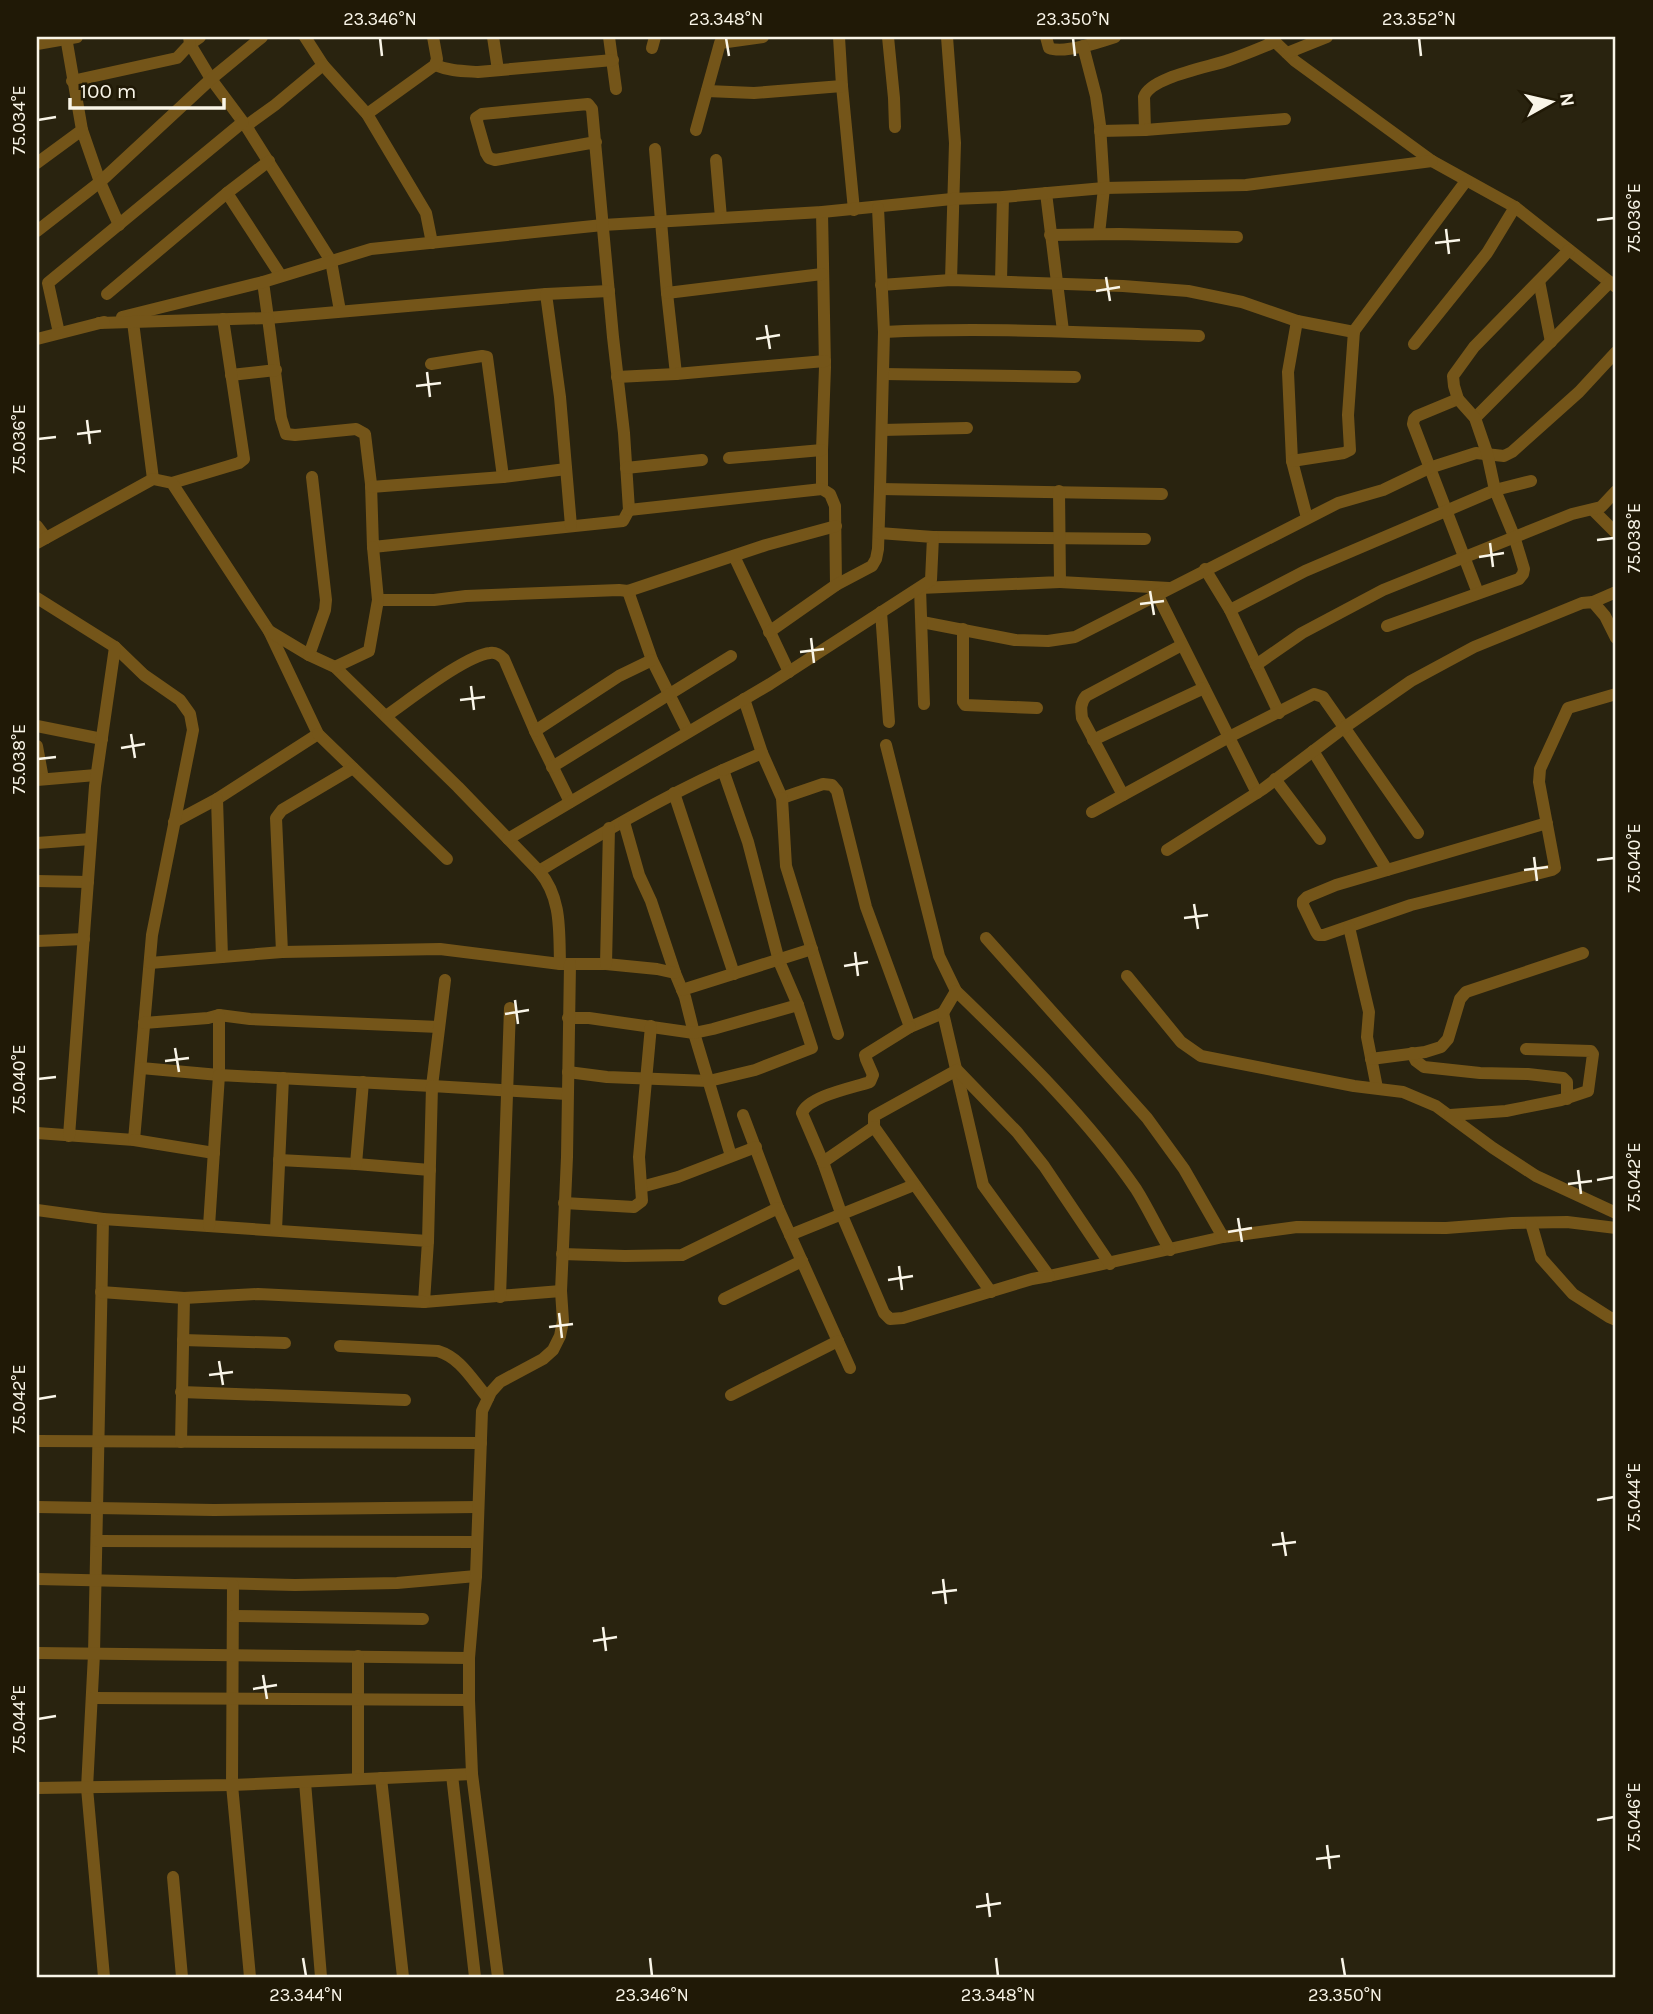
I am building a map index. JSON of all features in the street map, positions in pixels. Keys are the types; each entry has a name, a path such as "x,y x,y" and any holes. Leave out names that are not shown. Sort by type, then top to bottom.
{"street":[{"path":"37,44 70,37 72,81 82,130 118,225"},
{"path":"37,231 100,182 211,79 262,37"},
{"path":"305,37 323,65 367,114 426,213 432,243"},
{"path":"367,114 435,65 437,59 433,37"},
{"path":"493,37 498,70"},
{"path":"609,37 616,89"},
{"path":"696,130 719,40 763,37"},
{"path":"839,37 854,210"},
{"path":"888,37 895,127"},
{"path":"947,37 955,143 951,280"},
{"path":"1046,37 1049,48 1055,51 1111,37"},
{"path":"1287,53 1327,37"},
{"path":"72,81 177,58 193,39 211,79 245,124 331,261 340,312"},
{"path":"1145,130 1144,97 1145,92 1152,86 1185,72 1229,60 1273,39 1295,61 1432,161 1515,207 1613,285 1475,418"},
{"path":"1083,46 1096,96 1100,131 1104,188 1099,234"},
{"path":"435,65 461,71 498,70 613,60"},
{"path":"59,333 48,283 245,124 275,105 323,65"},
{"path":"707,91 754,93 842,86"},
{"path":"373,547 623,521 629,510 626,468 596,142 592,109 587,104 482,114 476,118 486,153 489,158 495,160 596,142"},
{"path":"1100,131 1285,119"},
{"path":"37,163 82,130"},
{"path":"655,149 676,374"},
{"path":"716,160 721,218"},
{"path":"37,339 263,282 371,249 603,225 854,210 952,199 1104,188 1246,185 1432,161"},
{"path":"107,294 227,193 270,162"},
{"path":"1292,461 1344,453 1351,448 1348,415 1354,332 1466,181"},
{"path":"227,193 281,276"},
{"path":"1046,193 1063,331"},
{"path":"1001,281 1003,197"},
{"path":"1414,344 1487,253 1515,207"},
{"path":"769,632 836,585 872,566 876,559 884,332 878,208"},
{"path":"822,212 822,489"},
{"path":"1050,235 1237,237"},
{"path":"1387,626 1521,577 1524,569 1495,490 1487,453 1475,418 1458,399 1453,376 1463,361 1569,250"},
{"path":"667,293 822,274"},
{"path":"881,285 951,280 1188,291 1242,302 1297,321 1354,332"},
{"path":"1539,281 1551,342"},
{"path":"263,282 281,418 286,434 356,429 366,437 378,600 369,651 335,667"},
{"path":"99,323 268,318 609,291"},
{"path":"546,294 560,397 571,526"},
{"path":"37,526 41,540 153,479 172,483 239,463 244,459 223,319"},
{"path":"1297,321 1288,372 1292,461 1307,518"},
{"path":"133,322 153,479"},
{"path":"884,332 1063,331 1199,336"},
{"path":"922,622 1015,640 1075,637 1338,503 1382,490 1429,468 1476,453 1504,456 1579,392 1616,352"},
{"path":"431,364 487,357 503,477"},
{"path":"617,377 824,361"},
{"path":"231,375 276,370"},
{"path":"883,374 1075,377"},
{"path":"1458,399 1414,419 1413,424 1478,593"},
{"path":"882,430 967,428"},
{"path":"729,458 822,450"},
{"path":"626,468 702,460"},
{"path":"371,487 503,477 566,469"},
{"path":"309,655 326,600 312,477"},
{"path":"1230,610 1304,571 1495,490 1531,481"},
{"path":"172,483 269,631 318,734 447,859"},
{"path":"629,510 822,489 833,499 836,585"},
{"path":"880,489 1162,494"},
{"path":"1059,491 1060,582"},
{"path":"1256,665 1302,633 1383,590 1514,536 1572,514 1601,507 1616,491"},
{"path":"1593,510 1616,533"},
{"path":"378,600 628,592 734,556 836,526"},
{"path":"878,533 933,537 1145,539"},
{"path":"508,839 789,672 920,588 931,580 933,537"},
{"path":"734,556 789,672"},
{"path":"1205,569 1230,610 1279,713"},
{"path":"920,588 1060,582 1169,587"},
{"path":"920,588 924,704"},
{"path":"628,592 652,660 688,732"},
{"path":"1167,850 1257,793 1411,681 1474,647 1616,592"},
{"path":"1157,594 1257,793"},
{"path":"38,600 116,647 144,675 180,700 190,714 193,730 152,935 134,1140"},
{"path":"1593,602 1605,616 1616,638"},
{"path":"881,612 889,722"},
{"path":"962,629 965,705 1037,708"},
{"path":"269,631 335,667 539,872 547,881 558,907 568,1018 561,1291 563,1321 553,1350 543,1359 500,1382 482,1411 469,1700 472,1774 498,1977"},
{"path":"1123,795 1082,718 1080,707 1086,696 1182,645"},
{"path":"69,1136 96,775 116,647"},
{"path":"386,716 472,657 495,653 505,659 535,731 570,802"},
{"path":"552,767 731,656"},
{"path":"535,731 619,676 652,660"},
{"path":"1093,740 1204,688"},
{"path":"1093,812 1229,737 1314,694 1323,696 1419,833"},
{"path":"1547,823 1336,885 1307,897 1303,905 1318,935 1324,935 1410,905 1555,868 1547,823 1539,782 1540,769 1568,708 1616,694"},
{"path":"744,699 762,753 782,798 786,866 838,1034"},
{"path":"37,726 102,739"},
{"path":"174,822 217,799 318,734"},
{"path":"886,745 939,957 956,991 1081,1117 1136,1190 1170,1250"},
{"path":"37,746 40,779 96,775"},
{"path":"1313,751 1387,870"},
{"path":"539,872 610,828 674,793 762,753"},
{"path":"282,953 276,818 282,810 353,768"},
{"path":"568,1072 607,1077 709,1081 755,1070 811,1049 812,1044 798,1005 779,961 748,842 723,770"},
{"path":"1275,779 1320,839"},
{"path":"782,798 823,784 832,785 837,791 866,907 910,1027"},
{"path":"674,793 734,974"},
{"path":"217,799 222,957"},
{"path":"624,822 639,875 651,901 682,990 732,1156"},
{"path":"606,964 610,828"},
{"path":"37,843 91,839"},
{"path":"37,881 88,882"},
{"path":"1349,927 1368,1012 1367,1037 1377,1088"},
{"path":"986,938 1147,1118 1184,1169 1223,1237"},
{"path":"37,941 84,939"},
{"path":"149,963 282,953 440,949 565,964 606,964 675,973"},
{"path":"682,990 812,949"},
{"path":"1371,1059 1441,1047 1448,1039 1460,999 1466,992 1583,953"},
{"path":"1127,975 1181,1042 1201,1056 1340,1083 1403,1091 1436,1106 1536,1176 1616,1213"},
{"path":"424,1302 432,1086 445,980"},
{"path":"956,991 943,1013 910,1027 865,1055 873,1074 870,1082 814,1100 802,1110 802,1116 823,1162 841,1213 884,1314 890,1319 903,1318 1032,1279 1110,1264 1223,1237 1297,1227 1446,1228 1567,1223 1616,1228"},
{"path":"568,1018 589,1018 694,1032 798,1005"},
{"path":"500,1297 510,1009"},
{"path":"943,1013 983,1185 1049,1276"},
{"path":"144,1023 219,1015 250,1019 439,1027"},
{"path":"209,1226 219,1074 219,1015"},
{"path":"564,1203 634,1208 642,1201 639,1157 650,1026"},
{"path":"1449,1115 1506,1111 1567,1099 1588,1091 1591,1051 1526,1048"},
{"path":"1412,1053 1416,1061 1424,1067 1563,1078 1567,1082 1567,1099"},
{"path":"141,1068 567,1094"},
{"path":"957,1070 874,1116 874,1126 991,1293"},
{"path":"957,1070 1017,1132 1044,1166 1110,1264"},
{"path":"276,1230 283,1078"},
{"path":"356,1164 363,1082"},
{"path":"743,1115 778,1208 850,1368"},
{"path":"823,1162 874,1126"},
{"path":"37,1133 134,1140 214,1153"},
{"path":"641,1187 678,1177 755,1147"},
{"path":"279,1160 430,1170"},
{"path":"790,1235 914,1185"},
{"path":"562,1254 682,1255 778,1208"},
{"path":"37,1210 103,1219 428,1241"},
{"path":"103,1219 94,1654 87,1788 104,1977"},
{"path":"1531,1223 1541,1258 1573,1294 1616,1320"},
{"path":"724,1299 802,1261"},
{"path":"101,1292 184,1298 258,1294 424,1302 561,1291"},
{"path":"181,1442 184,1298"},
{"path":"183,1340 285,1343"},
{"path":"731,1395 838,1341"},
{"path":"340,1346 438,1351 451,1355 488,1398"},
{"path":"181,1392 405,1400"},
{"path":"37,1441 481,1443"},
{"path":"37,1507 214,1510 478,1507"},
{"path":"97,1541 477,1542"},
{"path":"37,1579 233,1585 397,1583 476,1576"},
{"path":"233,1585 232,1786 250,1977"},
{"path":"233,1615 423,1619"},
{"path":"37,1653 469,1658"},
{"path":"358,1656 358,1779"},
{"path":"92,1698 469,1700"},
{"path":"37,1788 232,1786 472,1774"},
{"path":"452,1775 475,1977"},
{"path":"381,1778 403,1977"},
{"path":"305,1782 321,1977"},
{"path":"173,1877 182,1977"},
{"path":"472,1951 495,1949"}]}
